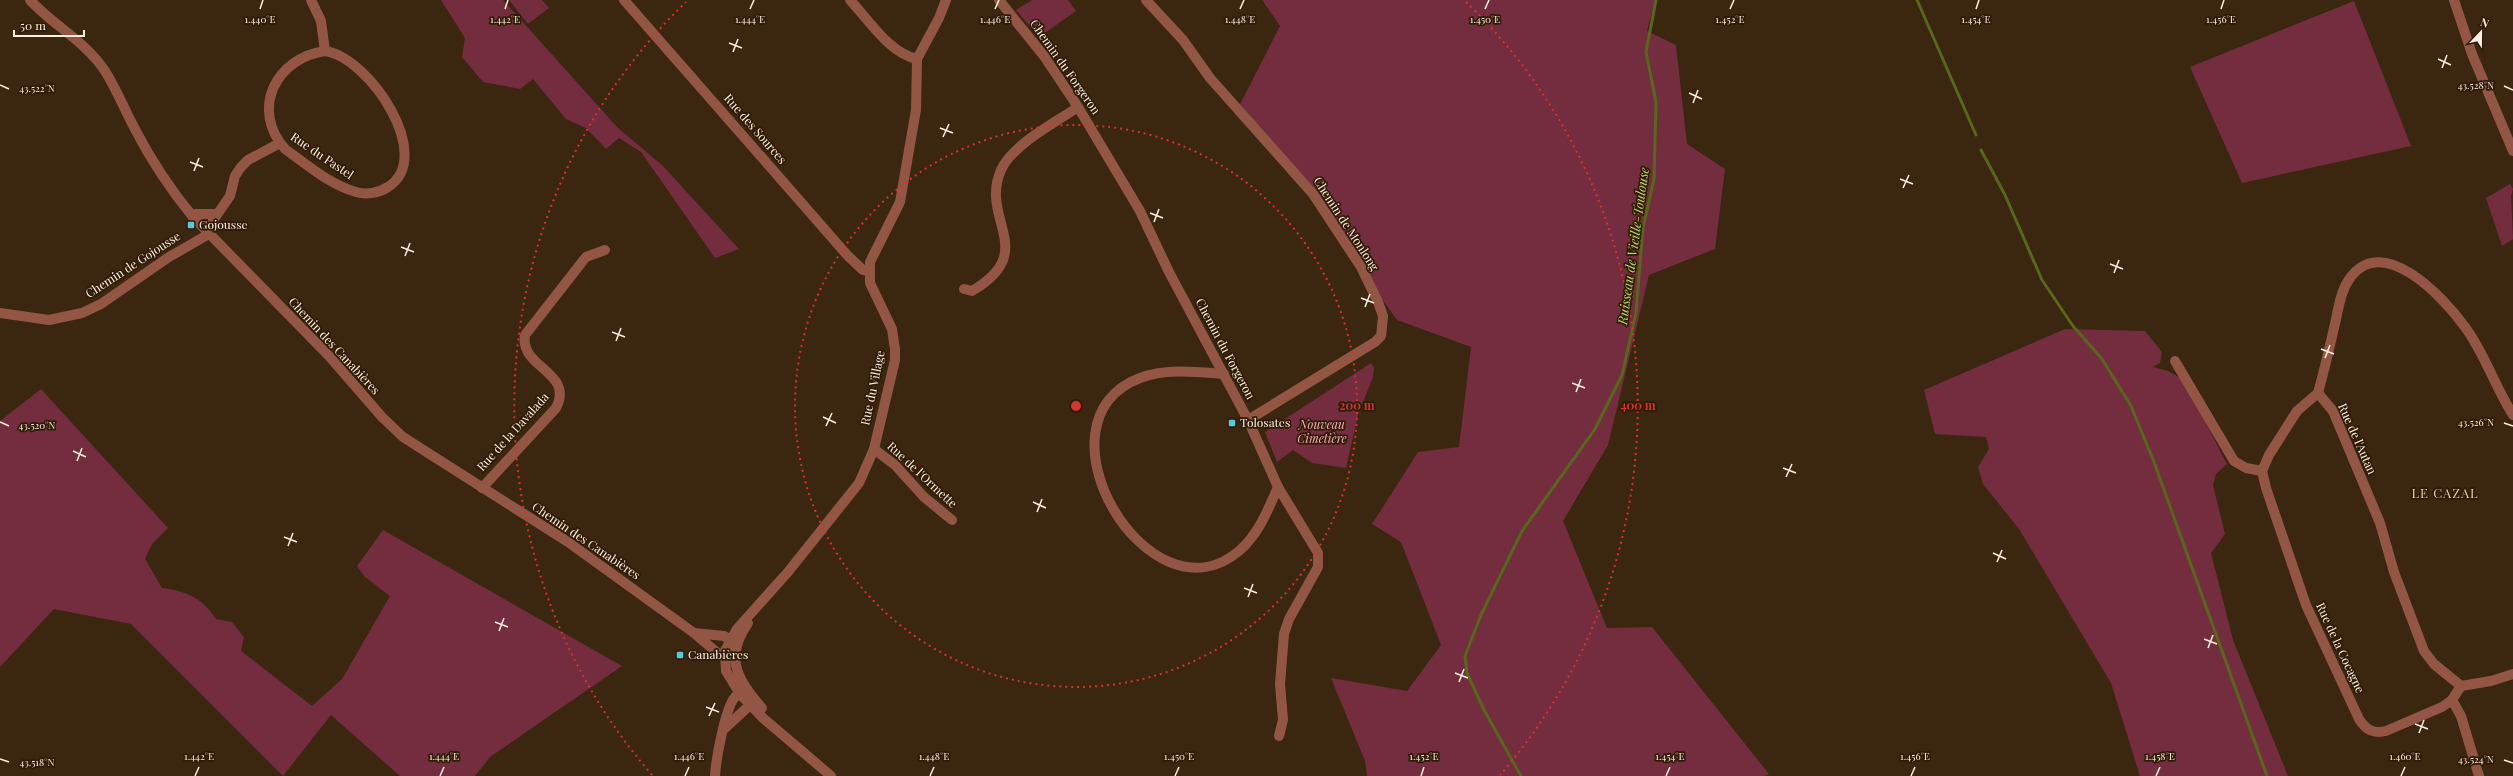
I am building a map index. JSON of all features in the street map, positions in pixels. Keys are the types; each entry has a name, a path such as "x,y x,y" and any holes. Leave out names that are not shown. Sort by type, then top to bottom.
{"street":[{"name":"Chemin des Canabières","path":"30,0 48,19 94,57 104,71 150,156 173,192 193,217 329,356 382,417 403,437 568,542 694,633 715,652 732,648"},
{"path":"311,0 321,21 325,51"},
{"name":"Rue des Sources","path":"624,0 848,256 862,270 868,271"},
{"path":"850,0 892,46 915,59"},
{"name":"Rue du Village","path":"732,648 764,600 847,500 865,473 874,449 895,360 895,349 892,329 873,293 868,271 873,253 894,215 904,189 916,110 915,59 939,18 946,0"},
{"name":"Chemin du Forgeron","path":"999,0 1044,56 1078,107 1140,211 1248,420 1278,487 1313,543 1319,560 1318,567 1289,619 1284,634 1280,684 1283,720 1279,736"},
{"name":"Chemin de Monlong","path":"1146,0 1183,40 1210,78 1313,194 1361,267 1383,316 1380,336 1375,342 1248,420"},
{"path":"2454,0 2472,54 2513,151"},
{"name":"Rue du Pastel","path":"325,51 349,59 363,71 383,95 401,136 404,160 401,175 394,184 384,190 375,192 355,192 342,187 285,149 280,143 269,107 275,83 284,70 300,58 325,51"},
{"path":"964,289 972,291 979,287 995,274 1002,264 1006,239 996,197 1001,170 1018,148 1078,107"},
{"name":"Rue du Pastel","path":"209,234 217,214 226,206 235,176 241,167 248,160 280,143"},
{"path":"193,217 196,214 217,214"},
{"name":"Chemin de Gojousse","path":"0,313 49,320 82,313 101,304 169,257 209,234"},
{"name":"Rue de la Davalada","path":"482,488 556,408 560,400 561,391 556,381 526,352 523,343 525,335 586,257 605,250"},
{"path":"2175,361 2234,461 2246,468 2262,471 2269,455 2297,411 2318,393 2341,297 2348,281 2367,266 2380,263 2394,264 2410,272 2427,286 2465,327 2513,415"},
{"path":"1224,374 1170,372 1140,378 1120,390 1111,399 1099,422 1095,452 1100,481 1105,495 1120,522 1141,544 1164,559 1194,567 1223,561 1238,552 1252,538 1278,487"},
{"name":"Rue de l'Autan","path":"2318,393 2333,411 2380,523 2394,572 2424,651 2434,664 2461,686"},
{"name":"Rue de l'Ormette","path":"874,449 895,465 924,498 952,520"},
{"name":"Rue de la Cocagne","path":"2262,471 2266,488 2306,605 2364,727 2378,733 2386,731 2442,707 2452,700 2461,686"},
{"name":"Chemin des Canabières","path":"694,633 732,648"},
{"path":"732,648 739,677 747,698 831,776"},
{"path":"2461,686 2491,681 2513,674"},
{"path":"715,776 719,744 724,730 728,710 736,697 747,698"},
{"path":"724,730 747,698"},
{"path":"2452,700 2461,716 2479,776"}],"green space":[{"path":"441,0 503,0 617,127 663,166 739,249 715,258 641,152 619,138 606,149 586,128 566,119 533,79 520,89 483,82 462,57 465,38"},
{"path":"509,0 542,0 549,8 528,24"},
{"path":"1032,0 1068,0 1076,11 1039,37 1016,10"},
{"path":"1262,0 1655,0 1647,31 1676,45 1687,144 1725,169 1715,249 1649,275 1608,445 1563,521 1607,628 1652,627 1769,774 1765,776 1367,776 1365,761 1331,678 1407,691 1441,645 1401,542 1372,524 1418,452 1459,447 1471,347 1397,320 1308,194 1235,114 1280,26"},
{"path":"2354,1 2411,146 2242,183 2190,67"},
{"path":"2510,184 2513,189 2511,195 2513,239 2502,246 2486,198"},
{"path":"2065,329 2145,331 2162,352 2160,363 2153,367 2168,371 2184,380 2227,464 2216,474 2213,485 2225,534 2211,553 2233,640 2288,776 2140,776 2111,683 2019,529 1983,484 1978,467 1989,449 1986,437 1935,434 1924,390"},
{"name":"Nouveau Cimetière","path":"1371,363 1374,368 1373,377 1358,415 1346,468 1312,463 1293,450 1277,462 1265,432"},
{"path":"41,389 168,528 152,544 145,559 162,588 179,591 193,597 200,601 216,619 232,622 244,637 241,651 312,706 342,679 390,596 365,577 357,566 383,530 622,666 490,757 475,776 400,776 331,715 283,776 131,624 54,609 0,667 0,421"}],"waterway":[{"name":"Ruisseau de Vieille-Toulouse","path":"1521,776 1484,710 1467,673 1465,656 1481,615 1522,531 1595,429 1622,375 1636,313 1643,228 1654,179 1656,102 1646,52 1656,0"},
{"path":"1917,0 1976,135"},
{"path":"1981,150 2005,195 2042,280 2073,326 2102,359 2131,406 2154,462 2267,776"}],"place":[{"name":"Gojousse","path":"191,225"},
{"name":"Tolosates","path":"1232,423"},
{"name":"Canabières","path":"680,655"}],"district":[{"name":"LE CAZAL","path":"2445,493"}]}
